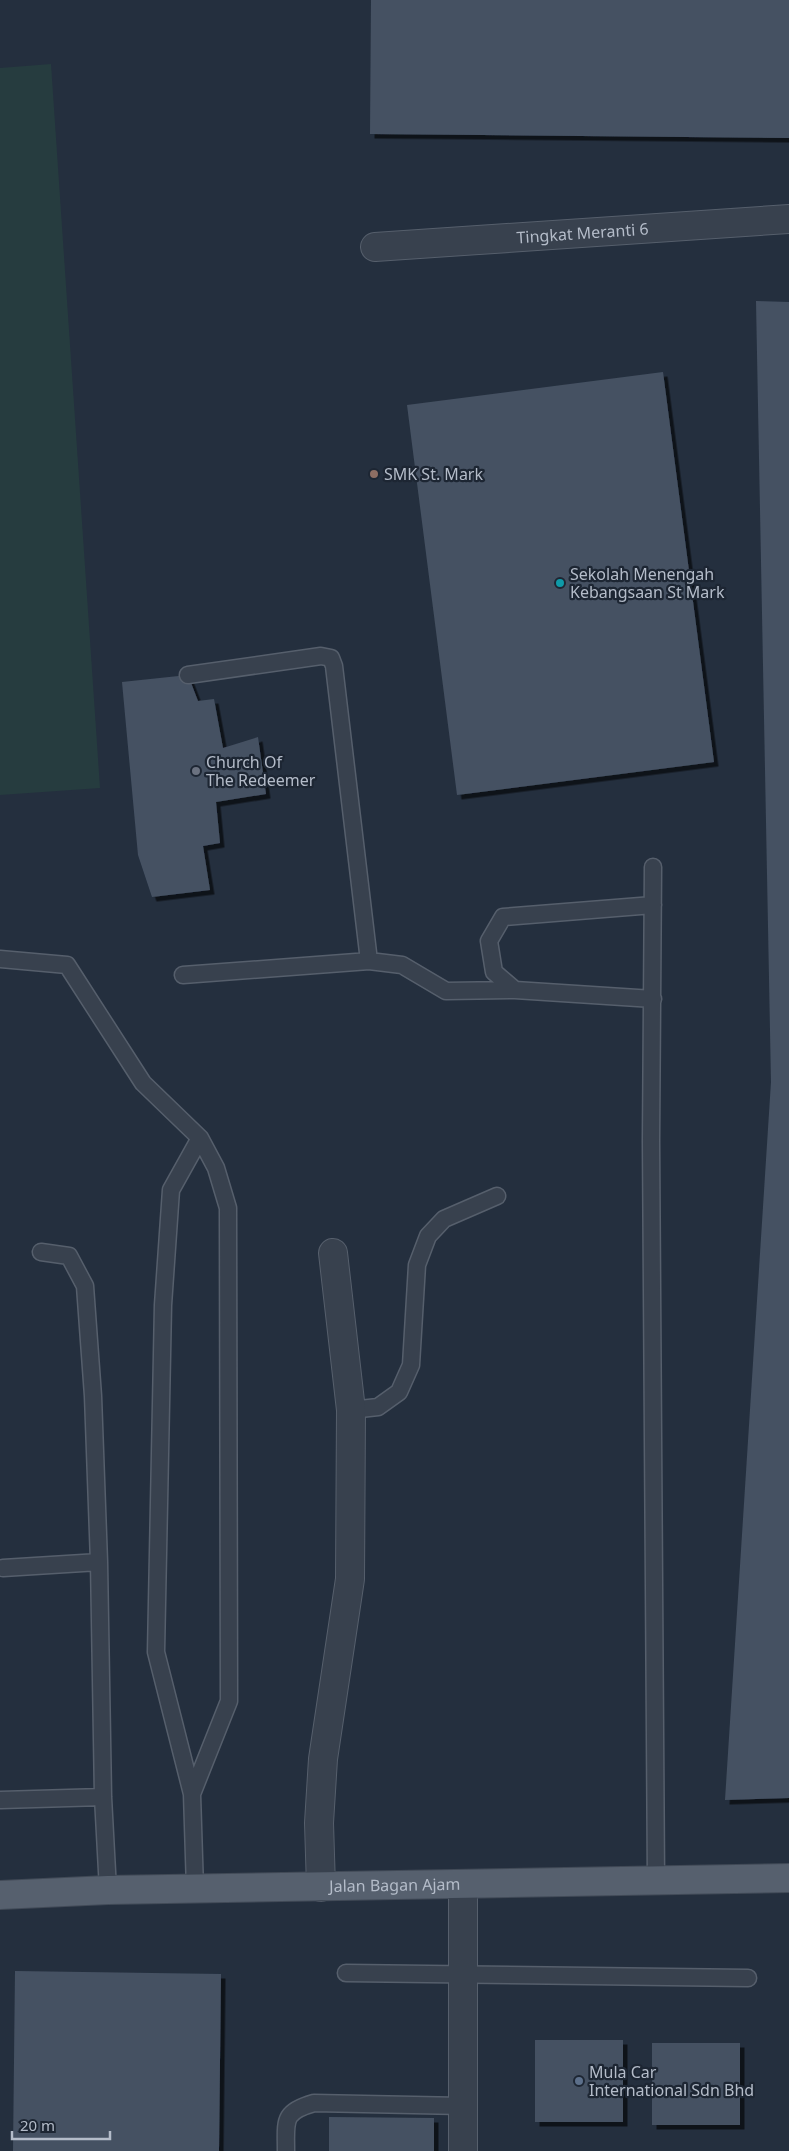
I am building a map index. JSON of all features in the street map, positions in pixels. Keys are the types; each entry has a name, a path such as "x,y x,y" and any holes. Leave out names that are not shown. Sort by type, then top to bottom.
{"main road":[{"name":"Jalan Bagan Ajam","path":"0,1895 108,1890 789,1878"}],"street":[{"name":"Tingkat Meranti 6","path":"375,247 789,219"},
{"path":"321,1886 319,1823 322,1759 350,1579 351,1410 332,1253"},
{"path":"462,2151 464,1884"}],"lane":[{"path":"188,675 320,656 331,658 334,666 369,961"},
{"path":"653,867 652,1151 656,1881"},
{"path":"515,990 494,972 489,941 503,917 653,906"},
{"path":"0,959 67,965 143,1083 200,1138 216,1168 228,1208 229,1701 192,1794"},
{"path":"183,975 369,961 402,966 446,991 515,990 654,999"},
{"path":"195,1889 192,1794 168,1704 156,1652 156,1642 163,1305 171,1190 200,1138"},
{"path":"351,1410 378,1407 398,1392 411,1365 417,1264 428,1236 444,1219 497,1196"},
{"path":"41,1252 69,1256 85,1286 93,1396 99,1562 103,1798 108,1890"},
{"path":"3,1568 99,1562"},
{"path":"1,1800 103,1798"},
{"path":"346,1974 748,1978"},
{"path":"286,2151 286,2121 296,2108 314,2103 463,2106"}],"green space":[{"path":"51,64 100,788 0,795 0,68"}],"building":[{"path":"371,0 789,0 789,138 370,134"},
{"path":"756,301 789,302 789,1798 725,1800 771,1082"},
{"name":"Sekolah Menengah Kebangsaan St Mark","path":"663,372 714,762 457,795 407,405"},
{"name":"Church Of The Redeemer","path":"188,675 198,701 214,699 223,748 258,737 266,794 216,802 220,843 203,846 210,890 152,897 138,855 122,682"},
{"path":"15,1971 221,1974 219,2151 13,2151"},
{"name":"Mula Car International Sdn Bhd","path":"535,2040 623,2040 623,2122 535,2122"},
{"path":"652,2043 740,2043 740,2125 652,2125"},
{"path":"329,2117 434,2118 434,2151 329,2151"}],"place":[{"name":"SMK St. Mark","path":"374,474"},
{"name":"Sekolah Menengah Kebangsaan St Mark","path":"560,583"},
{"name":"Church Of The Redeemer","path":"196,771"},
{"name":"Mula Car International Sdn Bhd","path":"579,2081"}]}
